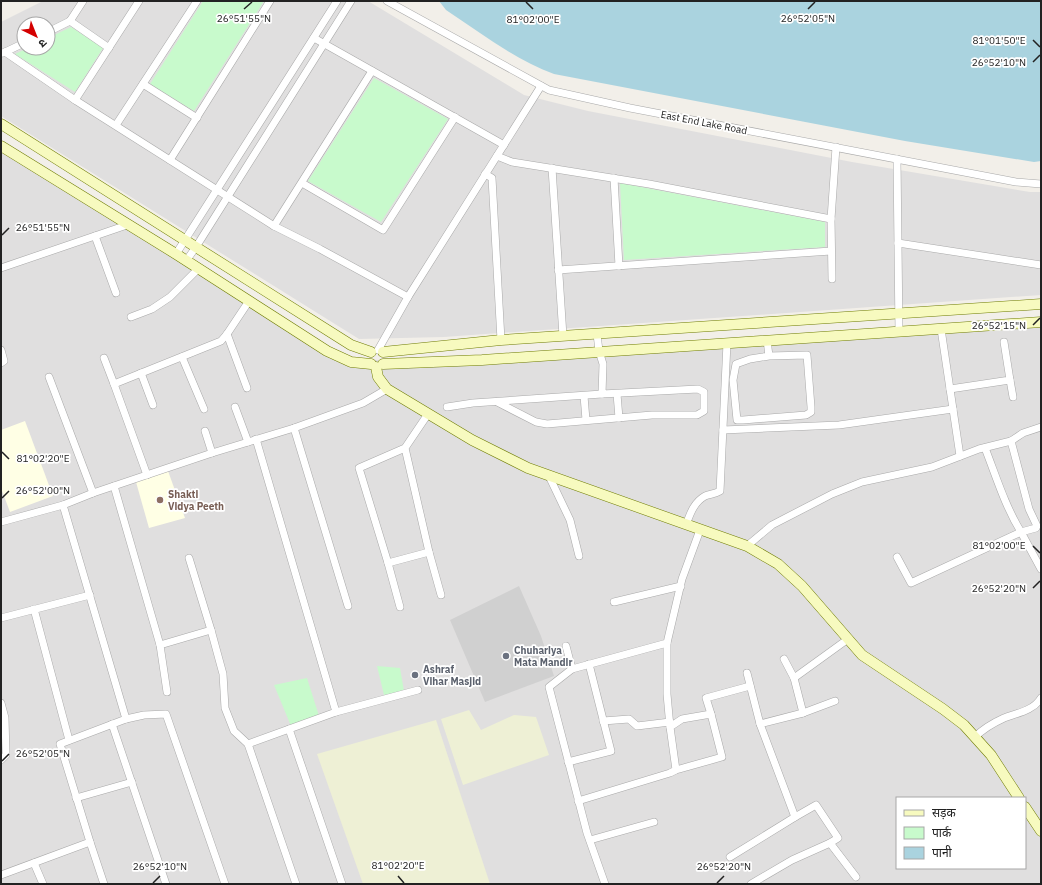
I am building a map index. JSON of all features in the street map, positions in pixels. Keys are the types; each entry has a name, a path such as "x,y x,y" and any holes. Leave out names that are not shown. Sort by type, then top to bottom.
{"street":[{"path":"56,28 70,21 83,1"},
{"path":"75,100 139,1"},
{"path":"116,124 197,1"},
{"path":"170,160 270,1"},
{"path":"176,254 337,1"},
{"path":"186,260 196,247 351,1"},
{"name":"East End Lake Road","path":"387,1 549,90 630,108 1016,182 1041,184"},
{"path":"70,21 109,48"},
{"path":"314,38 504,145"},
{"path":"3,53 16,47"},
{"path":"3,53 274,226 320,249 408,297"},
{"path":"274,226 372,70"},
{"path":"143,84 197,118"},
{"path":"541,86 408,297 378,351 369,359 377,365 378,377 387,389 428,414 472,440 528,468 747,546 778,564 802,586 862,655 943,709 964,725 991,756 1018,797"},
{"path":"302,183 383,230 455,117"},
{"path":"1,124 351,345 378,351 501,340 1041,304"},
{"path":"1,146 186,260 327,351 351,362 377,365 600,355 767,340 1041,322"},
{"path":"832,279 830,219 836,147"},
{"path":"497,156 512,162 614,178 830,219"},
{"path":"897,159 899,332"},
{"path":"552,168 563,336"},
{"path":"486,174 492,178 501,340"},
{"path":"614,178 620,266"},
{"path":"1,268 127,225"},
{"path":"95,236 116,293"},
{"path":"898,243 1041,265"},
{"path":"558,270 831,252"},
{"path":"131,318 152,309 170,298 198,269"},
{"path":"114,384 221,341 249,301"},
{"path":"941,329 960,456"},
{"path":"227,334 247,388"},
{"path":"597,334 602,376 602,394"},
{"path":"767,340 769,356"},
{"path":"1004,342 1013,397"},
{"path":"686,525 698,501 707,495 713,495 720,491 727,343"},
{"path":"1,350 4,361 1,363"},
{"path":"377,365 386,357 378,351"},
{"path":"807,355 811,412 806,415 737,420 732,380 736,364 750,359 769,356 807,355"},
{"path":"182,357 204,409"},
{"path":"104,358 147,475"},
{"path":"141,373 153,405"},
{"path":"49,377 93,493"},
{"path":"950,388 1010,380"},
{"path":"1,522 63,505 93,493 212,452 294,428 363,403 387,389"},
{"path":"447,407 473,403 602,394 698,389 704,392 704,411 697,415 652,415 547,424 536,422 497,402"},
{"path":"617,394 619,418"},
{"path":"584,396 586,420"},
{"path":"236,407 248,442"},
{"path":"723,430 839,425 953,409"},
{"path":"400,607 359,468 405,448 428,414"},
{"path":"747,546 772,525 832,494 862,482 932,467 960,456 1011,441 1023,433 1041,427"},
{"path":"294,428 348,606"},
{"path":"205,431 212,452"},
{"path":"256,439 336,712"},
{"path":"897,557 911,583 1021,532 1036,528 1039,525 1029,509 1011,441"},
{"path":"405,448 429,552 441,595"},
{"path":"985,448 1013,519 1041,569"},
{"path":"549,476 570,520 579,556"},
{"path":"114,486 160,645 167,692"},
{"path":"63,505 126,719"},
{"path":"676,770 667,694 668,643 681,586 700,530"},
{"path":"388,563 429,552"},
{"path":"189,558 223,674 225,708 234,731 248,744 296,884"},
{"path":"614,602 681,586"},
{"path":"1,618 90,595"},
{"path":"34,609 69,740"},
{"path":"160,645 211,630"},
{"path":"794,678 848,639"},
{"path":"605,884 578,801 549,687 572,669 668,643"},
{"path":"566,646 572,669"},
{"path":"784,659 794,678 802,713"},
{"path":"568,762 611,751 590,664"},
{"path":"747,673 760,724 795,817"},
{"path":"578,801 722,756 706,698 750,686"},
{"path":"248,744 336,712 418,690"},
{"path":"975,737 981,730 997,721 1027,710 1041,698"},
{"path":"760,724 802,713 835,701"},
{"path":"1,703 5,718 6,755 1,760"},
{"path":"104,884 60,744 126,719 144,715 166,714 225,884"},
{"path":"603,720 629,719 637,726 670,724 682,719 711,714"},
{"path":"112,724 166,884"},
{"path":"289,729 342,884"},
{"path":"76,798 132,782"},
{"path":"730,857 816,805 838,838 792,860 751,884"},
{"path":"1026,808 1041,831"},
{"path":"590,840 654,822"},
{"path":"1,875 90,842"},
{"path":"830,843 856,877"},
{"path":"34,863 43,884"}],"shaded area":[{"path":"43,1 368,1 524,95 588,111 852,162 1030,192 1041,192 1041,295 444,337 359,339 1,116 1,22"},
{"path":"1,150 347,358 467,366 1041,325 1041,884 1,884"},
{"path":"25,421 53,496 10,512 1,488 1,430"},
{"name":"Shakti Vidya Peeth","path":"168,471 185,518 149,528 136,482"},
{"name":"Chuhariya Mata Mandir","path":"519,586 541,636 554,676 485,702 450,620"},
{"path":"469,710 481,730 514,715 536,717 549,755 463,785 441,719"},
{"path":"436,720 490,884 363,884 317,754"}],"green space":[{"path":"203,1 264,1 194,111 150,84"},
{"path":"71,27 103,48 75,92 18,56 56,56 56,34"},
{"path":"374,78 448,119 381,222 308,181"},
{"path":"620,183 825,222 825,247 624,260"},
{"path":"377,666 400,668 404,691 384,695"},
{"path":"307,678 319,716 291,726 274,685"}],"water":[{"path":"439,1 1041,1 1041,161 1034,162 905,141 554,74 512,54 446,10"}],"place":[{"name":"Shakti Vidya Peeth","path":"160,500"},
{"name":"Chuhariya Mata Mandir","path":"506,656"},
{"name":"Ashraf Vihar Masjid","path":"415,675"}]}
